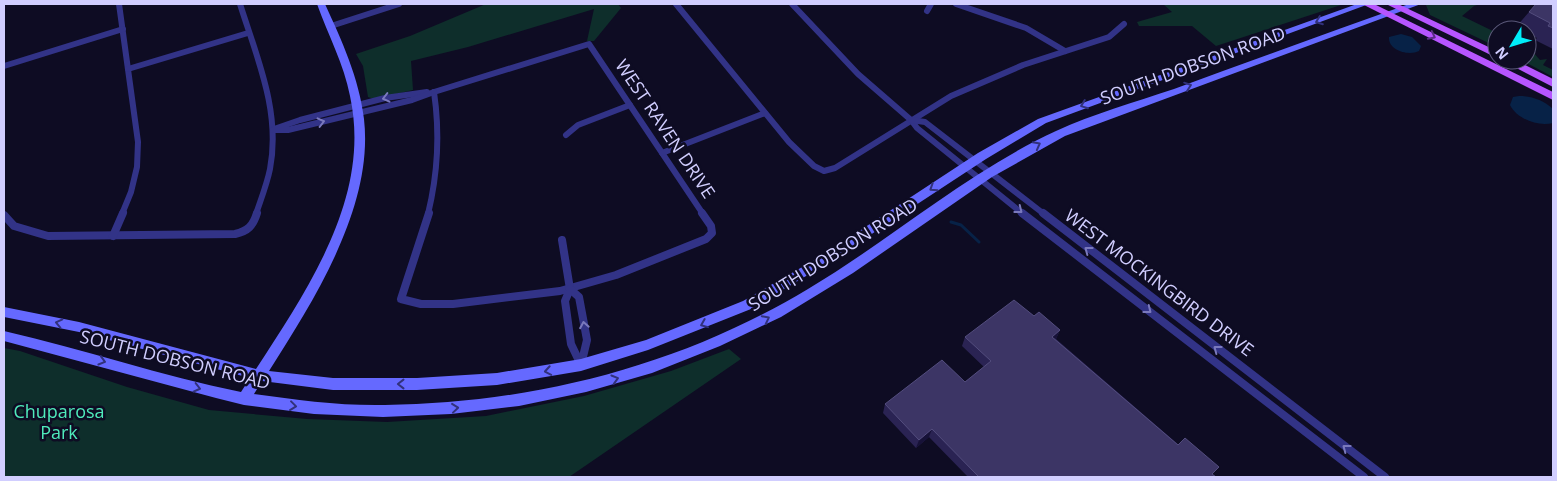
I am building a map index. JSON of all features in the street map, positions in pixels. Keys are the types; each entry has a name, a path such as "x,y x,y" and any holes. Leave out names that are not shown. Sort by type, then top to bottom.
{"main road":[{"path":"244,398 314,288 334,248 351,197 359,157 358,109 349,71 321,4"},
{"path":"1366,4 1390,9 1402,9 1417,4"},
{"name":"SOUTH DOBSON ROAD","path":"4,312 79,327 259,375 333,384 417,384 497,378 581,365 665,339 747,305 809,270 1028,128 1060,114 1366,4"},
{"path":"1390,9 1553,96"},
{"name":"SOUTH DOBSON ROAD","path":"4,336 66,351 193,387 244,398 309,408 432,410 528,398 614,379 693,353 778,313 842,274 986,177 1037,145 1074,127 1390,9"},
{"path":"1402,9 1487,50"},
{"path":"1526,70 1553,83"}],"street":[{"path":"113,236 131,192 137,167 138,142 119,4"},
{"path":"4,215 14,226 40,234 113,236 235,234 247,231 254,222 270,170 273,130 269,93 240,4"},
{"path":"331,26 399,4"},
{"path":"676,4 789,142 814,166 824,172 835,168 950,96 988,78 1109,37 1124,24"},
{"name":"WEST MOCKINGBIRD DRIVE","path":"792,4 858,74 911,120 917,128 970,164 1277,410 1364,477"},
{"path":"927,11 931,4"},
{"path":"956,4 1027,27 1052,41 1065,51"},
{"path":"4,66 123,29"},
{"path":"128,69 248,33"},
{"name":"WEST RAVEN DRIVE","path":"434,92 589,44 711,226 712,233 706,239 645,265 570,289"},
{"path":"273,130 288,130 358,109 412,100 434,92 438,145 432,199 423,234 404,285 401,300 414,304 466,303 540,295 570,289"},
{"path":"566,135 578,125 630,105"},
{"path":"662,152 765,113"},
{"name":"WEST MOCKINGBIRD DRIVE","path":"970,164 1385,477"},
{"path":"562,240 570,289 565,300 571,344 581,365"},
{"path":"570,289 579,297 587,340 581,365"},
{"path":"1277,410 1286,401"}],"green space":[{"path":"486,4 618,4 621,8 594,41 587,41 594,9 468,47 411,61 413,90 374,99 368,97 363,66 356,54 410,36"},
{"path":"1163,4 1341,5 1216,46 1192,26 1139,26 1137,22 1172,12"},
{"path":"1480,4 1474,6 1462,16 1487,28 1487,42 1430,15 1426,5"},
{"path":"1537,57 1540,60 1547,59 1543,65 1553,70 1553,77 1537,68"},
{"name":"Chuparosa Park","path":"4,348 20,351 127,387 209,410 307,419 387,422 486,416 584,396 671,371 729,349 741,359 569,477 4,477"}],"water":[{"path":"1401,34 1412,37 1421,46 1419,51 1410,53 1395,49 1389,37"},
{"path":"1513,97 1537,99 1553,109 1553,123 1535,123 1523,118 1510,105"}],"building":[{"path":"1536,4 1553,4 1553,28 1548,26 1550,23 1529,12"},
{"path":"1014,300 1034,316 1039,312 1060,330 1052,337 1178,445 1185,438 1219,467 1212,474 1216,477 979,477 932,429 919,440 885,404 942,360 965,382 991,361 965,337"}],"waterway":[{"path":"951,222 961,225 979,242"}]}
